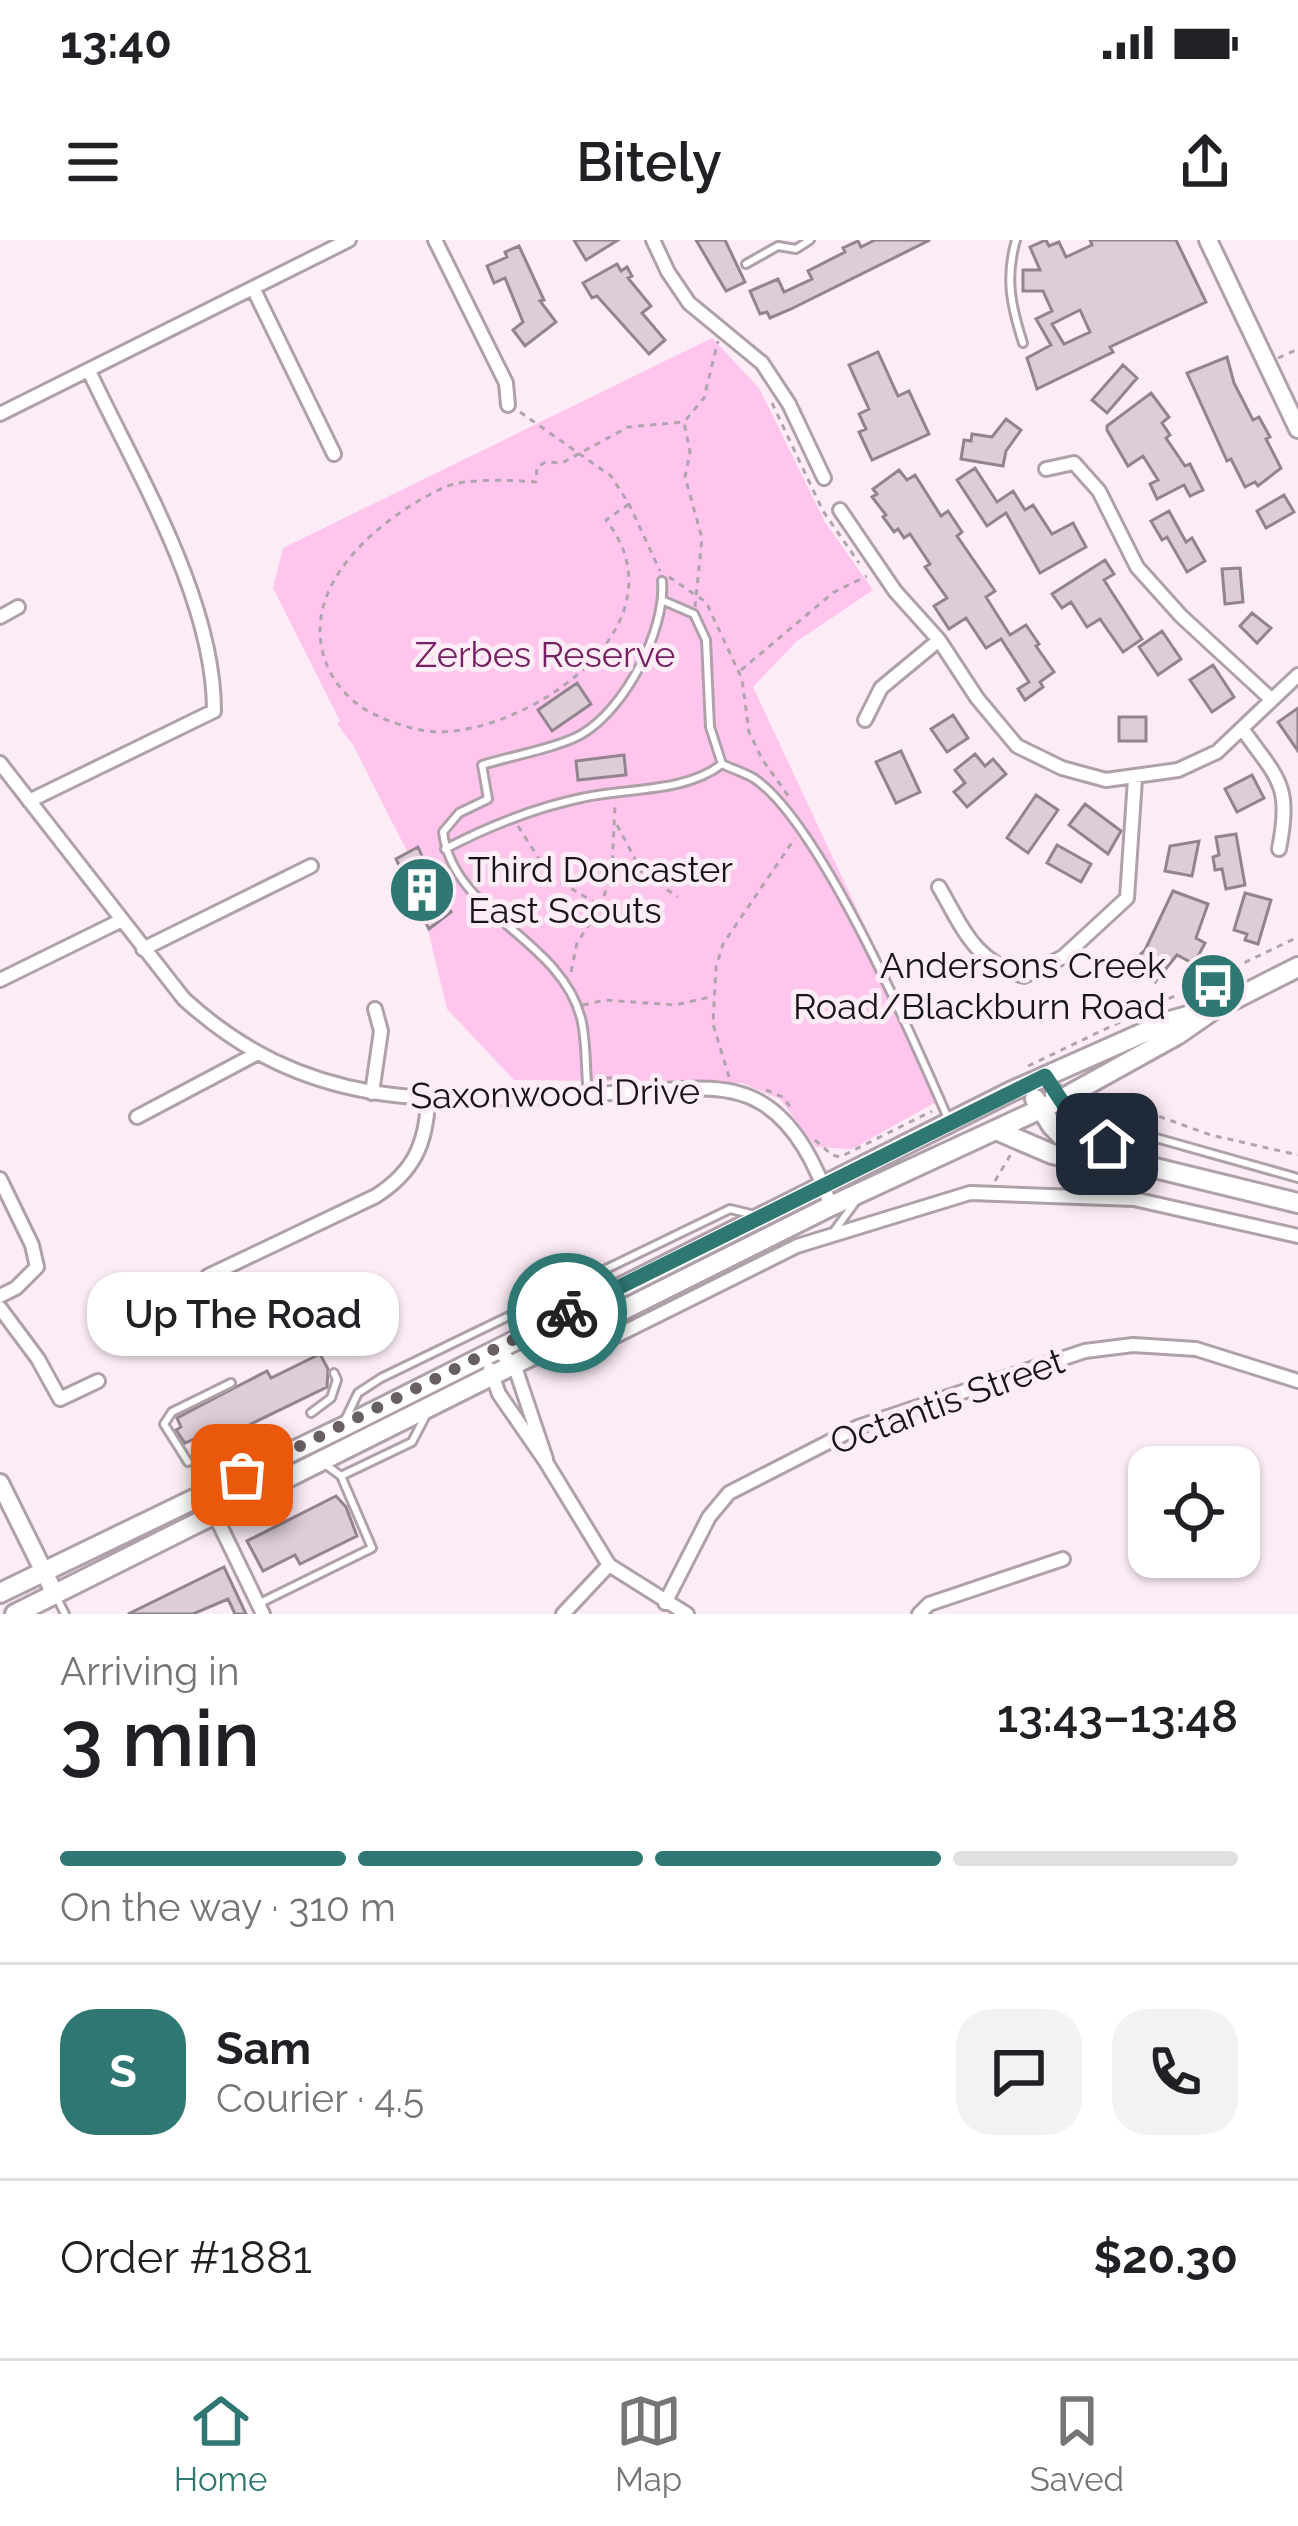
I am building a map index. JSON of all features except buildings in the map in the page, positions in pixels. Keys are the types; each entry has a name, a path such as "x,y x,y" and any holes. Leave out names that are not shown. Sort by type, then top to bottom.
{"main road":[{"path":"1208,240 1298,429"},
{"path":"15,1614 831,1206 1055,1108 1213,1010 1298,967"},
{"path":"0,1593 388,1405 823,1184 946,1114 1170,1021 1213,1010"},
{"path":"1028,1079 1078,1126 1155,1168"},
{"path":"1055,1108 1084,1160"},
{"path":"996,1130 1052,1154 1155,1168 1298,1203"},
{"path":"388,1405 399,1424"},
{"path":"0,1483 55,1594"}],"street":[{"path":"0,414 349,240"},
{"path":"435,240 506,383 508,405"},
{"path":"652,240 689,303 761,363 789,404 824,478"},
{"path":"254,290 334,454"},
{"path":"29,801 214,711 208,645 192,591 89,371"},
{"path":"1046,469 1074,463 1099,491 1137,567 1180,616 1271,699"},
{"path":"840,510 895,591 939,640 977,698 1017,746 1062,768 1106,780 1178,770 1216,752 1298,675"},
{"path":"0,616 18,608"},
{"path":"865,719 881,688 939,640"},
{"path":"1243,730 1279,780 1287,811 1279,848"},
{"name":"Saxonwood Drive","path":"0,763 5,779 29,801 184,999 218,1030 256,1054 305,1077 372,1094 428,1101 719,1090 758,1100 796,1135 831,1206"},
{"path":"939,887 972,944 1001,969 1024,976 1064,957 1127,898 1136,779"},
{"path":"143,949 311,866"},
{"path":"0,980 120,921"},
{"path":"372,1094 381,1030 375,1009"},
{"path":"137,1117 256,1054"},
{"path":"208,1276 399,1181 416,1159 427,1132 428,1101"},
{"path":"0,1179 38,1267 0,1296"},
{"path":"563,1340 590,1349 797,1246 970,1193 1134,1199 1298,1236"},
{"path":"0,1308 38,1359 60,1399 98,1381"},
{"name":"Octantis Street","path":"665,1603 709,1517 728,1493 859,1427 1085,1351 1133,1345 1196,1349 1298,1382"},
{"path":"546,1462 514,1364 491,1352 491,1376 609,1565 686,1614"},
{"path":"204,1492 261,1609"},
{"path":"919,1614 928,1604 1063,1559"},
{"path":"562,1614 609,1565"}],"lane":[{"path":"746,264 778,246 796,249 810,240"},
{"path":"1016,240 1009,266 1010,302 1023,343"},
{"path":"588,1094 577,1010 532,945 465,887 445,849 443,832 459,813 488,799 482,765 582,734 627,691 664,602 662,577"},
{"path":"664,602 694,614 706,640 710,728 722,764 754,778 792,818 863,939 946,1114"},
{"path":"445,849 512,818 614,792 704,778 722,764"},
{"path":"1107,1144 1149,1136 1298,1178"},
{"path":"831,1236 866,1189"},
{"path":"341,1428 358,1393 381,1378 730,1209 760,1216"},
{"path":"311,1412 331,1398 338,1380 334,1373"},
{"path":"188,1462 164,1424 172,1412 231,1383"},
{"path":"340,1476 412,1442 429,1408"},
{"path":"261,1609 372,1548 340,1476 322,1462"},
{"path":"55,1594 65,1614"}],"path":[{"path":"629,504 606,520 624,556 626,586 620,617 590,664 556,693 514,716 435,732 380,717 343,691 324,655 320,630 331,591 358,548 414,501 446,487 494,480 536,482 537,467 546,462 562,464 628,428 684,422 704,398 721,331"},
{"path":"1274,359 1298,349"},
{"path":"508,405 611,476 662,577 698,594 739,671 749,732 762,760 798,810 785,825 796,840 723,944 713,1024 729,1079"},
{"path":"684,422 691,452 685,477 702,538 694,614"},
{"path":"739,671 834,592 868,575"},
{"path":"560,980 572,971 577,943 601,906 611,870 614,792"},
{"path":"512,818 550,876 601,906"},
{"path":"616,824 643,874"},
{"path":"611,870 629,866 678,897"},
{"path":"1028,1079 1298,937"},
{"path":"577,1010 605,1000 676,1005 713,997"},
{"path":"1055,1108 1091,1105 1112,1120 1155,1115 1210,1136 1298,1155"},
{"path":"824,1148 840,1156 946,1114"},
{"path":"988,1193 1020,1139"}],"green space":[{"name":"Zerbes Reserve","path":"712,338 759,388 825,522 873,590 796,642 753,687 945,1097 852,1149 816,1147 780,1099 742,1083 514,1080 447,1009 411,859 353,745 337,724 340,721 273,588 283,548"}],"way so far":[{"path":"242,1475 567,1313"}],"place":[{"name":"Third Doncaster East Scouts","path":"422,890"},
{"name":"Andersons Creek Road/Blackburn Road","path":"1213,986"},
{"name":"Up The Road","path":"242,1475"}],"route":[{"path":"567,1313 1045,1076 1078,1126 1107,1144"}]}
